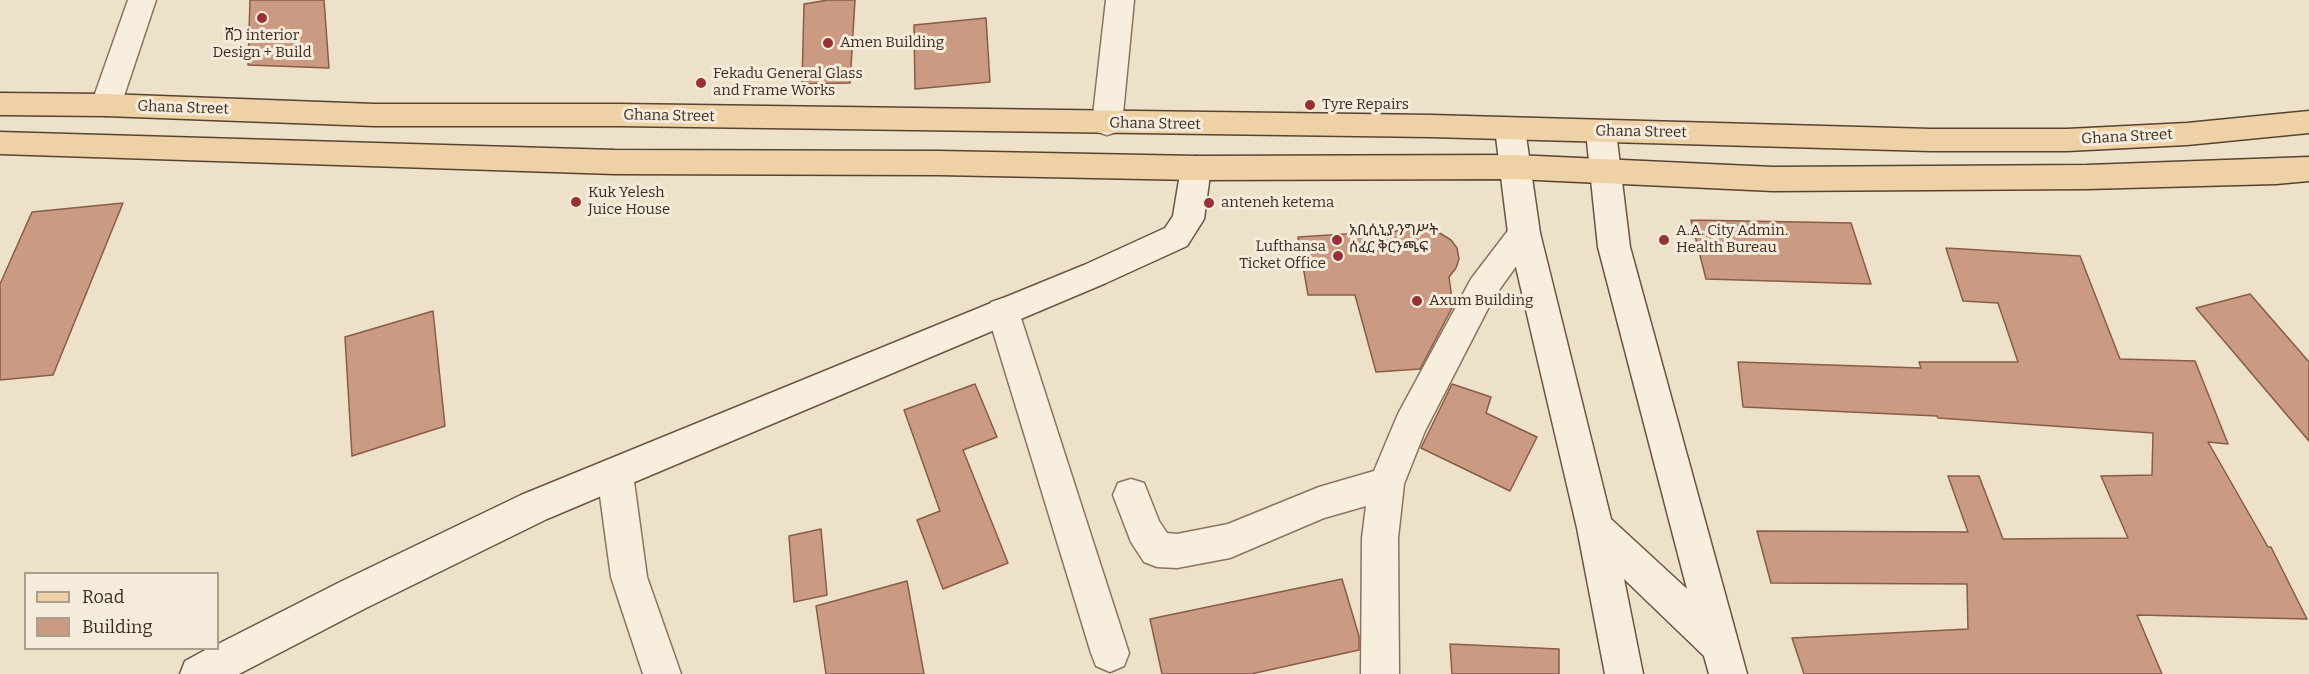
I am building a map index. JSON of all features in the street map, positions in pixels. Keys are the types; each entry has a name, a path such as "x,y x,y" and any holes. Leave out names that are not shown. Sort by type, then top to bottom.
{"main road":[{"name":"Ghana Street","path":"0,104 106,105 375,115 619,115 1510,129 1930,140 2067,140 2187,134 2309,122"},
{"path":"1758,134 1773,179"},
{"path":"0,143 521,161 939,163 1196,168 1515,167 1773,179 2087,177 2276,172 2309,169"}],"street":[{"path":"106,105 142,0"},
{"path":"1107,124 1120,0"},
{"path":"1510,129 1524,233 1595,528 1624,674"},
{"path":"1601,132 1603,171 1614,248 1725,660"},
{"path":"199,674 523,512 1095,274 1176,237 1188,219 1196,168"},
{"path":"1380,674 1380,538 1386,484 1410,425 1482,288 1524,233"},
{"path":"1003,312 1110,653"},
{"path":"615,474 629,577 662,674"},
{"path":"1131,495 1144,530 1157,550 1177,551 1230,541 1319,503 1386,484"},
{"path":"1595,528 1725,660"}],"building":[{"path":"250,0 324,0 329,68 248,65"},
{"name":"Amen Building","path":"828,0 855,0 850,83 802,84 804,4"},
{"path":"986,18 990,82 915,89 914,25"},
{"path":"123,203 53,375 0,380 0,284 32,212"},
{"path":"1691,220 1851,223 1871,284 1706,279"},
{"name":"Axum Building","path":"1426,229 1438,232 1451,240 1457,248 1459,259 1449,277 1453,306 1420,369 1376,372 1355,295 1308,295 1298,237"},
{"path":"1946,248 2080,256 2120,359 2195,361 2228,444 2208,442 2268,547 2271,547 2307,619 2137,615 2162,674 1804,674 1792,638 1968,629 1967,584 1771,583 1757,531 1968,532 1948,476 1979,476 2003,539 2128,538 2101,476 2152,475 2153,433 1938,418 1937,416 1743,407 1738,362 1921,368 1919,362 2018,362 1998,303 1963,301"},
{"path":"2250,294 2309,362 2309,441 2196,308"},
{"path":"433,311 445,426 352,456 345,337"},
{"path":"975,384 997,437 963,450 1008,563 943,589 917,520 940,511 904,410"},
{"path":"1452,384 1491,397 1486,413 1537,437 1510,491 1421,448"},
{"path":"821,529 827,595 794,602 789,536"},
{"path":"1342,579 1359,636 1359,650 1251,674 1162,674 1150,619"},
{"path":"907,581 924,674 826,674 816,606"},
{"path":"1450,644 1559,649 1559,674 1452,674"}],"place":[{"name":"ሸጋ interior Design + Build","path":"262,18"},
{"name":"Amen Building","path":"828,43"},
{"name":"Fekadu General Glass and Frame Works","path":"701,83"},
{"name":"Tyre Repairs","path":"1310,105"},
{"name":"Kuk Yelesh Juice House","path":"576,202"},
{"name":"anteneh ketema","path":"1209,203"},
{"name":"አቢሲኒያ ንግሥት ሰፈር ቅርንጫፍ","path":"1337,240"},
{"name":"A.A. City Admin. Health Bureau","path":"1664,240"},
{"name":"Lufthansa Ticket Office","path":"1338,256"},
{"name":"Axum Building","path":"1417,301"}]}
